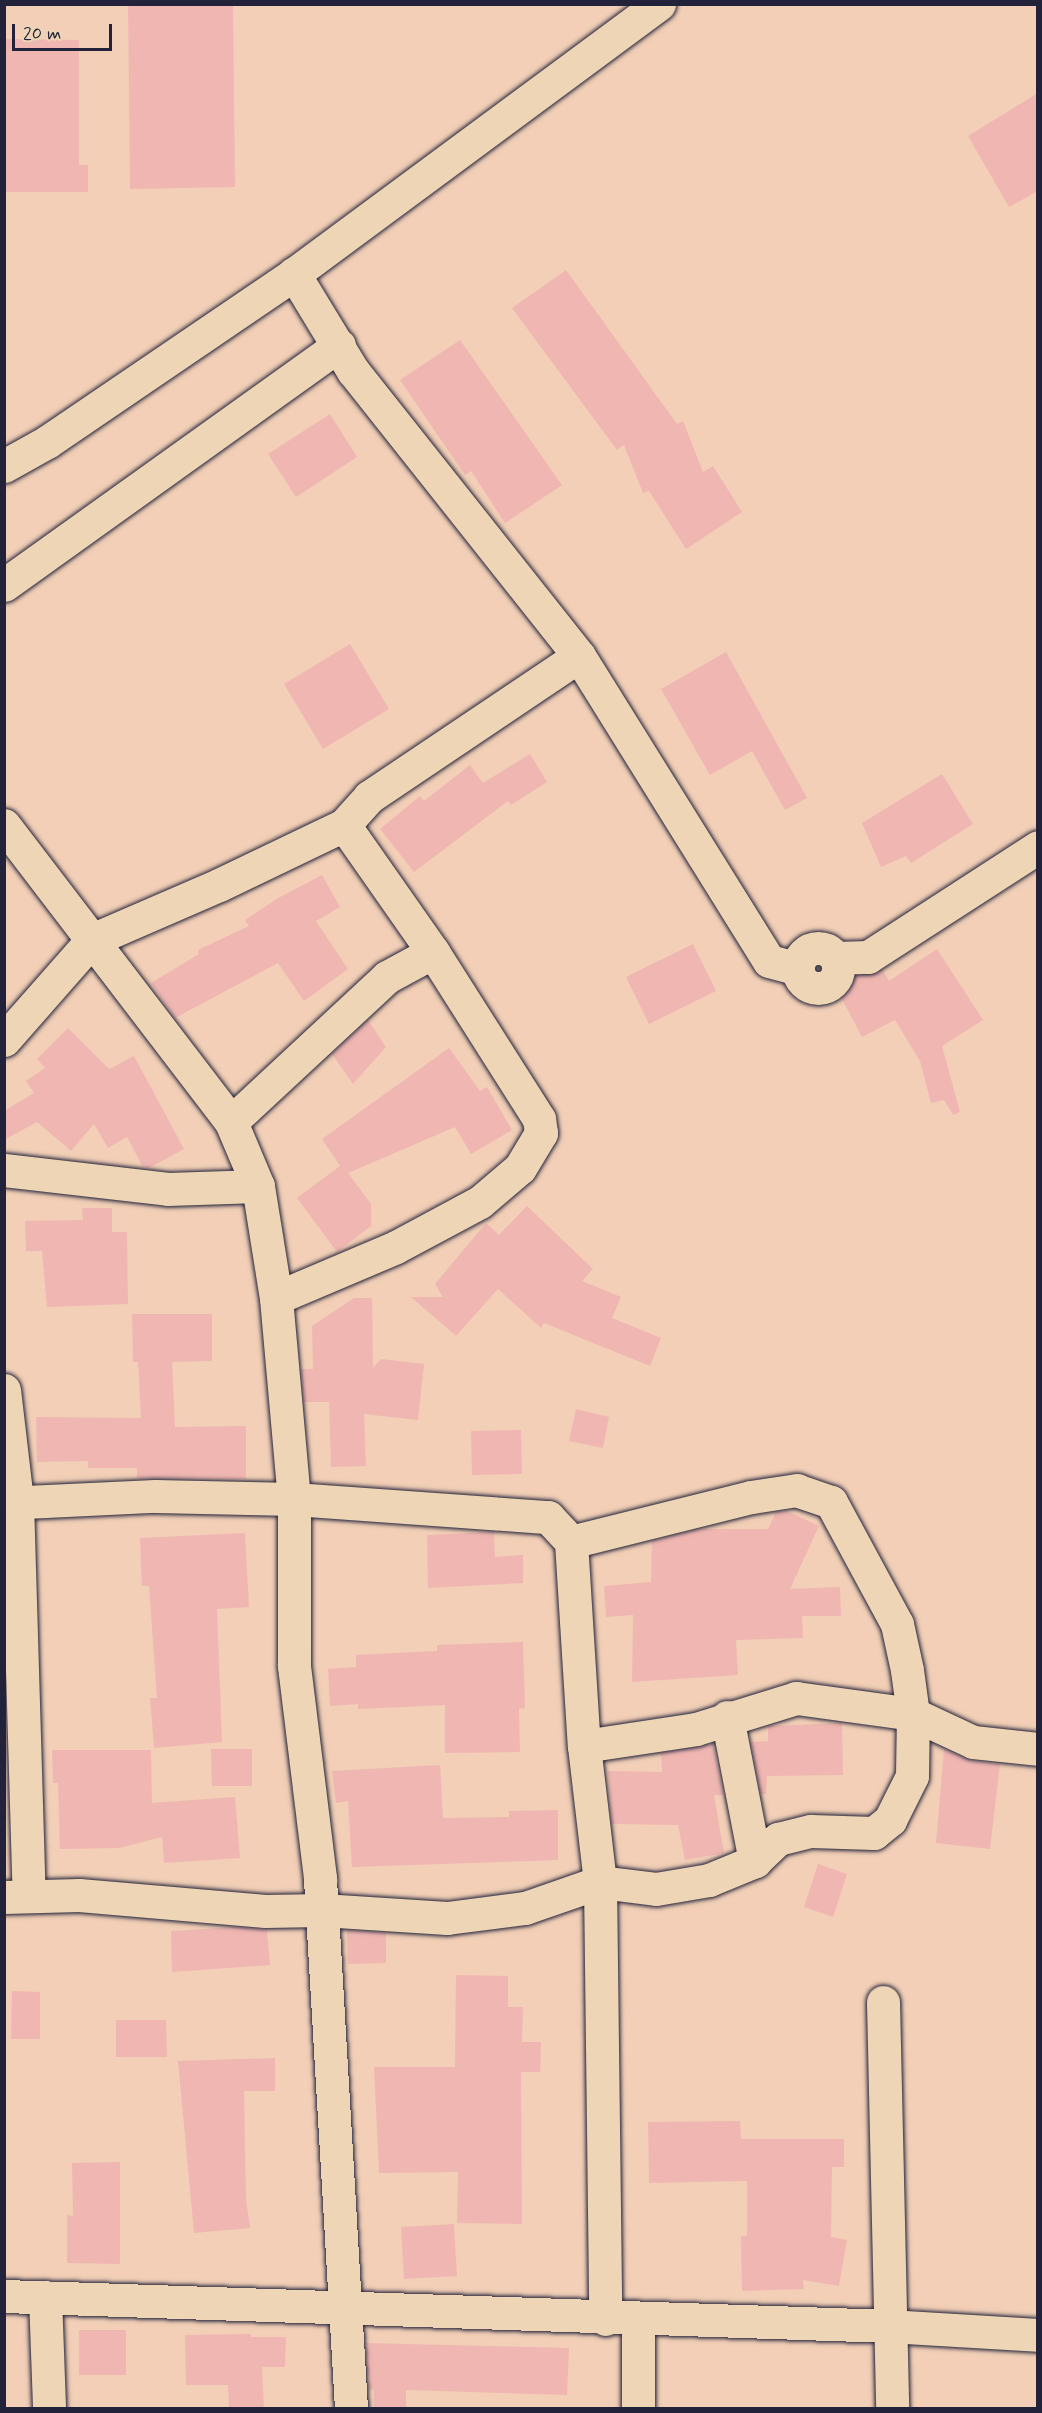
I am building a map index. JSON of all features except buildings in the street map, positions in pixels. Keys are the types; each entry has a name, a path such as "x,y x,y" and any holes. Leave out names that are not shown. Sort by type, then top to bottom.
{"street":[{"path":"4,466 47,442 294,274 614,17 659,4"},
{"path":"294,274 339,345 352,371 579,656 770,961 798,969 806,984 823,988 837,975 836,958 868,957 1038,847"},
{"path":"4,585 339,345"},
{"path":"4,448 47,442"},
{"path":"4,1040 92,940 219,885 344,825 369,797 579,656"},
{"path":"4,825 231,1122 258,1186 276,1298 294,1499 294,1666 322,1910 347,2309 351,2409"},
{"path":"276,1298 396,1247 480,1202 520,1168 536,1147 541,1133 539,1119 434,952 344,825"},
{"path":"231,1122 387,977 434,952"},
{"path":"4,1170 168,1190 258,1186"},
{"path":"4,1390 11,1502 17,1895 265,1911 322,1910 447,1918 525,1908 600,1882 656,1889 709,1880 755,1861 778,1839 812,1831 874,1833 890,1821 912,1776 913,1714 897,1624 831,1502 797,1490 751,1497 571,1542"},
{"path":"11,1502 155,1496 294,1499 548,1517 571,1542 584,1746 600,1882 605,2319"},
{"path":"584,1746 696,1729 727,1717 796,1698 913,1714 973,1742 1038,1749"},
{"path":"727,1717 755,1861"},
{"path":"883,2002 888,2326 892,2409"},
{"path":"4,2296 605,2319 888,2326 1038,2335"},
{"path":"45,2297 49,2409"},
{"path":"638,2320 638,2409"}]}
